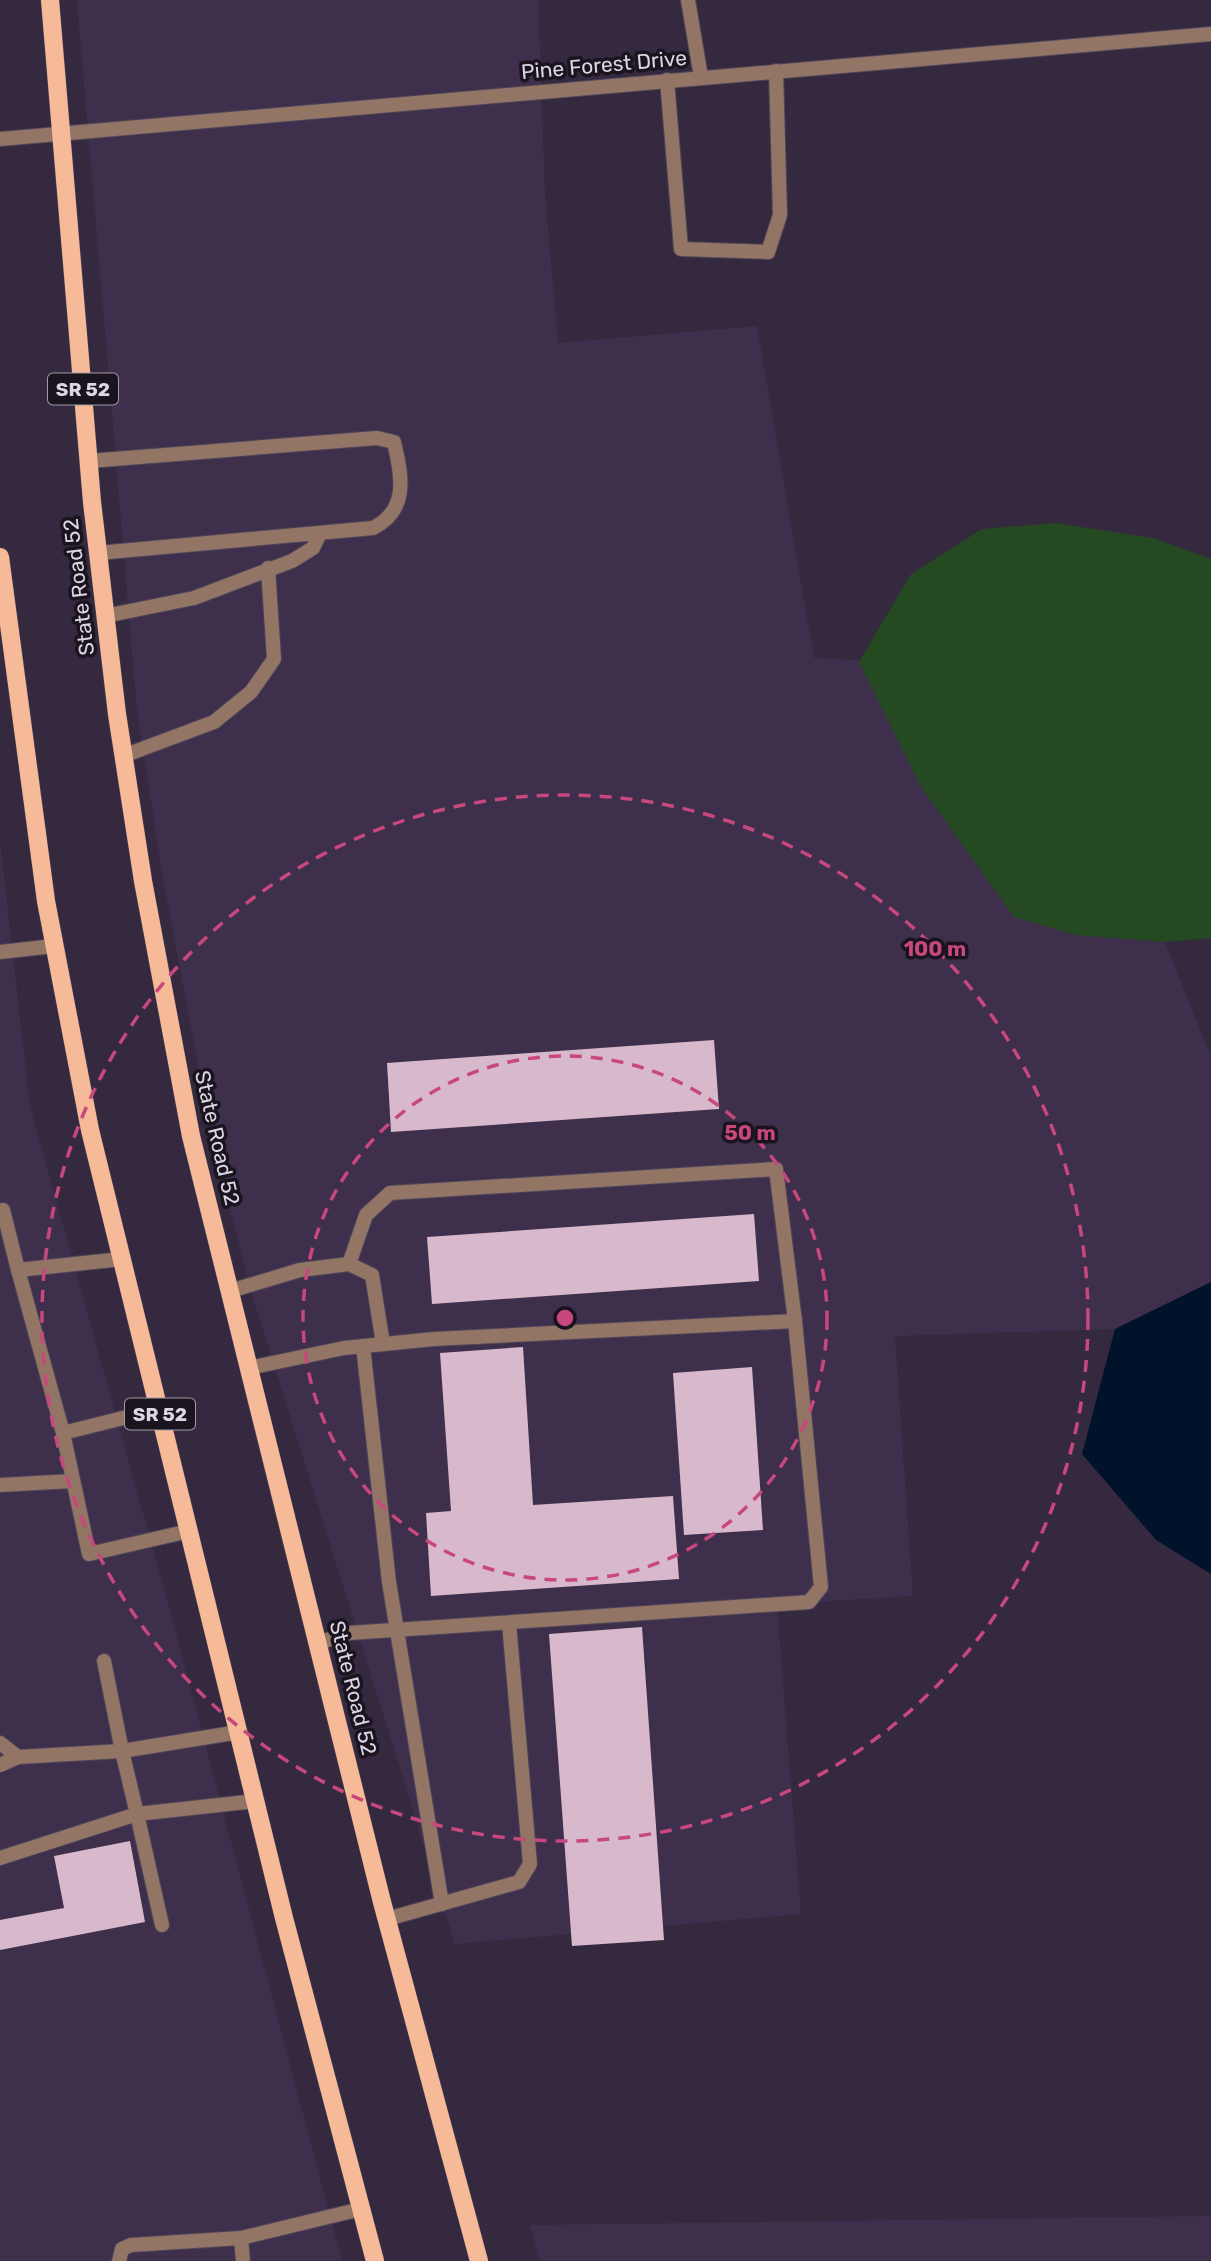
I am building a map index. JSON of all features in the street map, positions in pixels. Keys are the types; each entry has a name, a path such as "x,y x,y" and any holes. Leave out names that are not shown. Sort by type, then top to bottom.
{"main road":[{"name":"State Road 52","path":"50,0 89,461 105,616 143,881 191,1136 387,1919 480,2261"},
{"name":"SR 52","path":"0,557 5,638 54,946 90,1130 256,1801 374,2261"}],"street":[{"path":"688,0 701,77"},
{"name":"Pine Forest Drive","path":"0,139 1211,34"},
{"path":"667,80 681,249 768,252 780,215 776,71"},
{"path":"89,461 377,438 394,442 400,490 396,508 388,520 373,528 98,553"},
{"path":"105,616 194,598 292,561 313,548 320,533"},
{"path":"123,756 214,722 251,692 274,659 268,568"},
{"path":"0,952 54,946"},
{"path":"318,1643 349,1633 809,1602 821,1587 795,1321 776,1169 390,1192 366,1215 349,1264"},
{"path":"0,1211 3,1210 63,1433 89,1554 189,1531"},
{"path":"18,1270 122,1259"},
{"path":"230,1291 300,1270 349,1264 372,1275 383,1344"},
{"path":"249,1368 383,1344 795,1321"},
{"path":"363,1346 396,1630 442,1903"},
{"path":"63,1433 159,1409"},
{"path":"0,1485 73,1481"},
{"path":"387,1919 519,1882 530,1864 509,1623"},
{"path":"104,1661 162,1925"},
{"path":"0,1765 18,1757 122,1752 239,1732"},
{"path":"0,1743 18,1757"},
{"path":"0,1858 137,1814 256,1801"},
{"path":"119,2261 122,2249 131,2245 241,2238 361,2209"},
{"path":"241,2238 243,2261"}],"shaded area":[{"path":"77,0 538,0 545,191 558,343 757,326 814,658 860,660 921,787 1075,935 1165,942 1211,1057 1211,1282 1115,1329 895,1336 913,1596 777,1604 801,1914 455,1944 249,1285 211,1133 163,879 137,711"},
{"path":"0,841 30,1106 169,1607 342,2261 0,2261"},
{"path":"1211,2216 1211,2261 540,2261 530,2225"}],"green space":[{"path":"1055,523 1153,538 1211,559 1211,938 1165,942 1075,935 1014,917 921,787 859,662 911,574 982,529"}],"water":[{"path":"1211,1282 1211,1574 1156,1540 1082,1454 1115,1329"}],"building":[{"path":"714,1040 719,1109 391,1132 387,1063"},
{"path":"754,1214 759,1281 432,1304 427,1237"},
{"path":"523,1347 533,1505 673,1496 679,1579 431,1596 426,1513 451,1511 440,1353"},
{"path":"752,1367 763,1530 684,1535 673,1373"},
{"path":"642,1627 664,1940 572,1946 549,1634"},
{"path":"130,1841 145,1922 0,1950 0,1920 64,1908 54,1856"}]}
